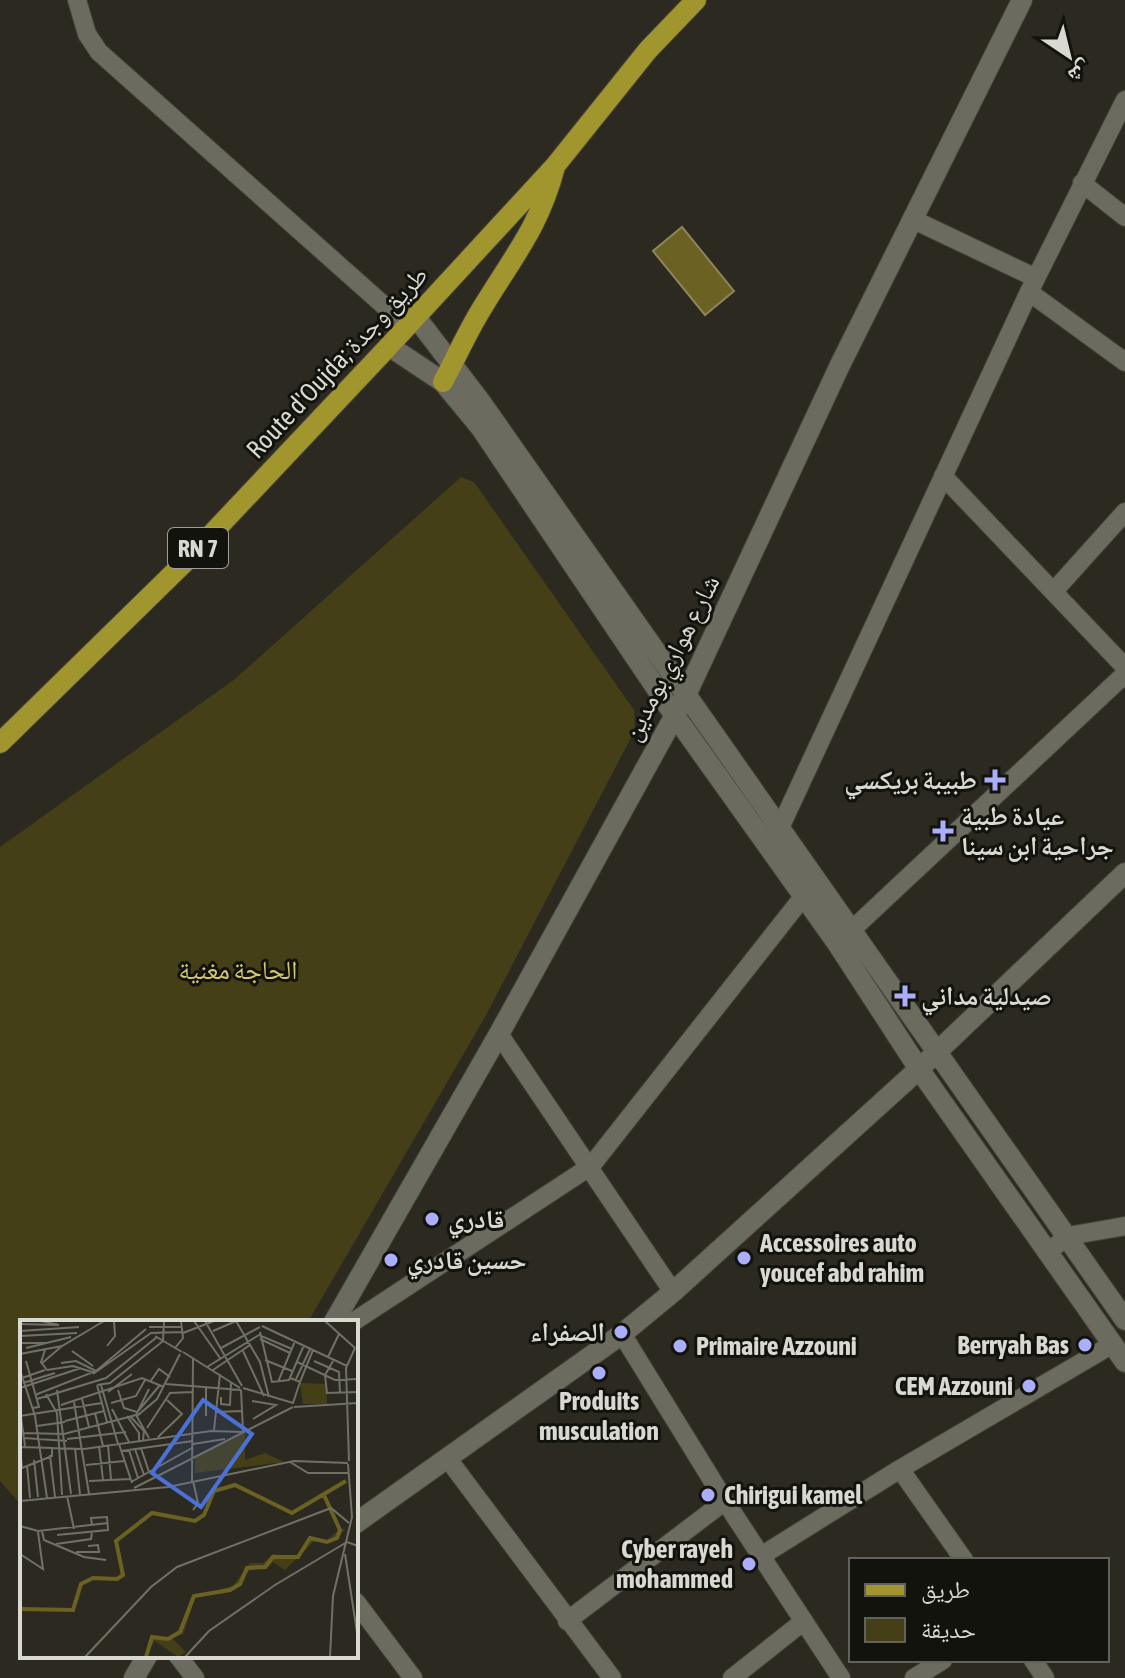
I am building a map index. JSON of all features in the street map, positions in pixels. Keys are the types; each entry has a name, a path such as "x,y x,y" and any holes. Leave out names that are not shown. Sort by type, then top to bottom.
{"main road":[{"name":"Route d'Oujda; طريق وجدة","path":"0,743 189,558 389,346 555,166 648,50 696,0"},
{"path":"448,374 478,313 532,233 545,205 555,166"}],"street":[{"path":"77,0 87,34 99,52 411,321 481,428 679,705 803,897 844,938 935,1054 1068,1236 1125,1320"},
{"name":"شارع هواري بومدين","path":"335,1320 499,1034 679,705 840,365 1022,0"},
{"path":"779,830 1033,285 1125,100"},
{"path":"1082,183 1125,217"},
{"path":"914,220 1033,285 1125,362"},
{"path":"389,346 448,374"},
{"path":"943,476 1125,667"},
{"path":"1054,591 1125,512"},
{"path":"844,938 1125,674"},
{"path":"679,705 779,830 919,1069 1125,1362"},
{"path":"359,1514 448,1459 622,1334 673,1292 919,1069 1125,873"},
{"path":"356,1320 591,1166 803,897"},
{"path":"499,1034 591,1166 673,1292"},
{"path":"1049,1251 1068,1236 1125,1226"},
{"path":"622,1334 725,1501 841,1678"},
{"path":"761,1556 900,1469 1113,1344"},
{"path":"448,1459 612,1678"},
{"path":"900,1469 963,1558"},
{"path":"567,1621 725,1501"},
{"path":"358,1605 413,1678"},
{"path":"732,1678 804,1621"},
{"path":"134,1678 146,1658"},
{"path":"180,1658 195,1678"},
{"path":"914,1678 940,1662"}],"green space":[{"name":"الحاجة مغنية","path":"461,477 474,482 634,710 635,730 485,1017 309,1320 20,1320 20,1504 0,1481 0,847 235,679"}],"shaded area":[{"path":"682,227 734,291 705,315 653,251"}],"place":[{"name":"طبيبة بريكسي","path":"995,780"},
{"name":"عيادة طبية جراحية ابن سينا","path":"943,831"},
{"name":"صيدلية مداني","path":"905,996"},
{"name":"قادري","path":"432,1219"},
{"name":"Accessoires auto youcef abd rahim","path":"744,1258"},
{"name":"حسين قادري","path":"391,1260"},
{"name":"الصفراء","path":"621,1332"},
{"name":"Berryah Bas","path":"1085,1345"},
{"name":"Primaire Azzouni","path":"680,1346"},
{"name":"Produits musculation","path":"599,1373"},
{"name":"CEM Azzouni","path":"1029,1386"},
{"name":"Chirigui kamel","path":"708,1495"},
{"name":"Cyber rayeh mohammed","path":"749,1564"}]}
